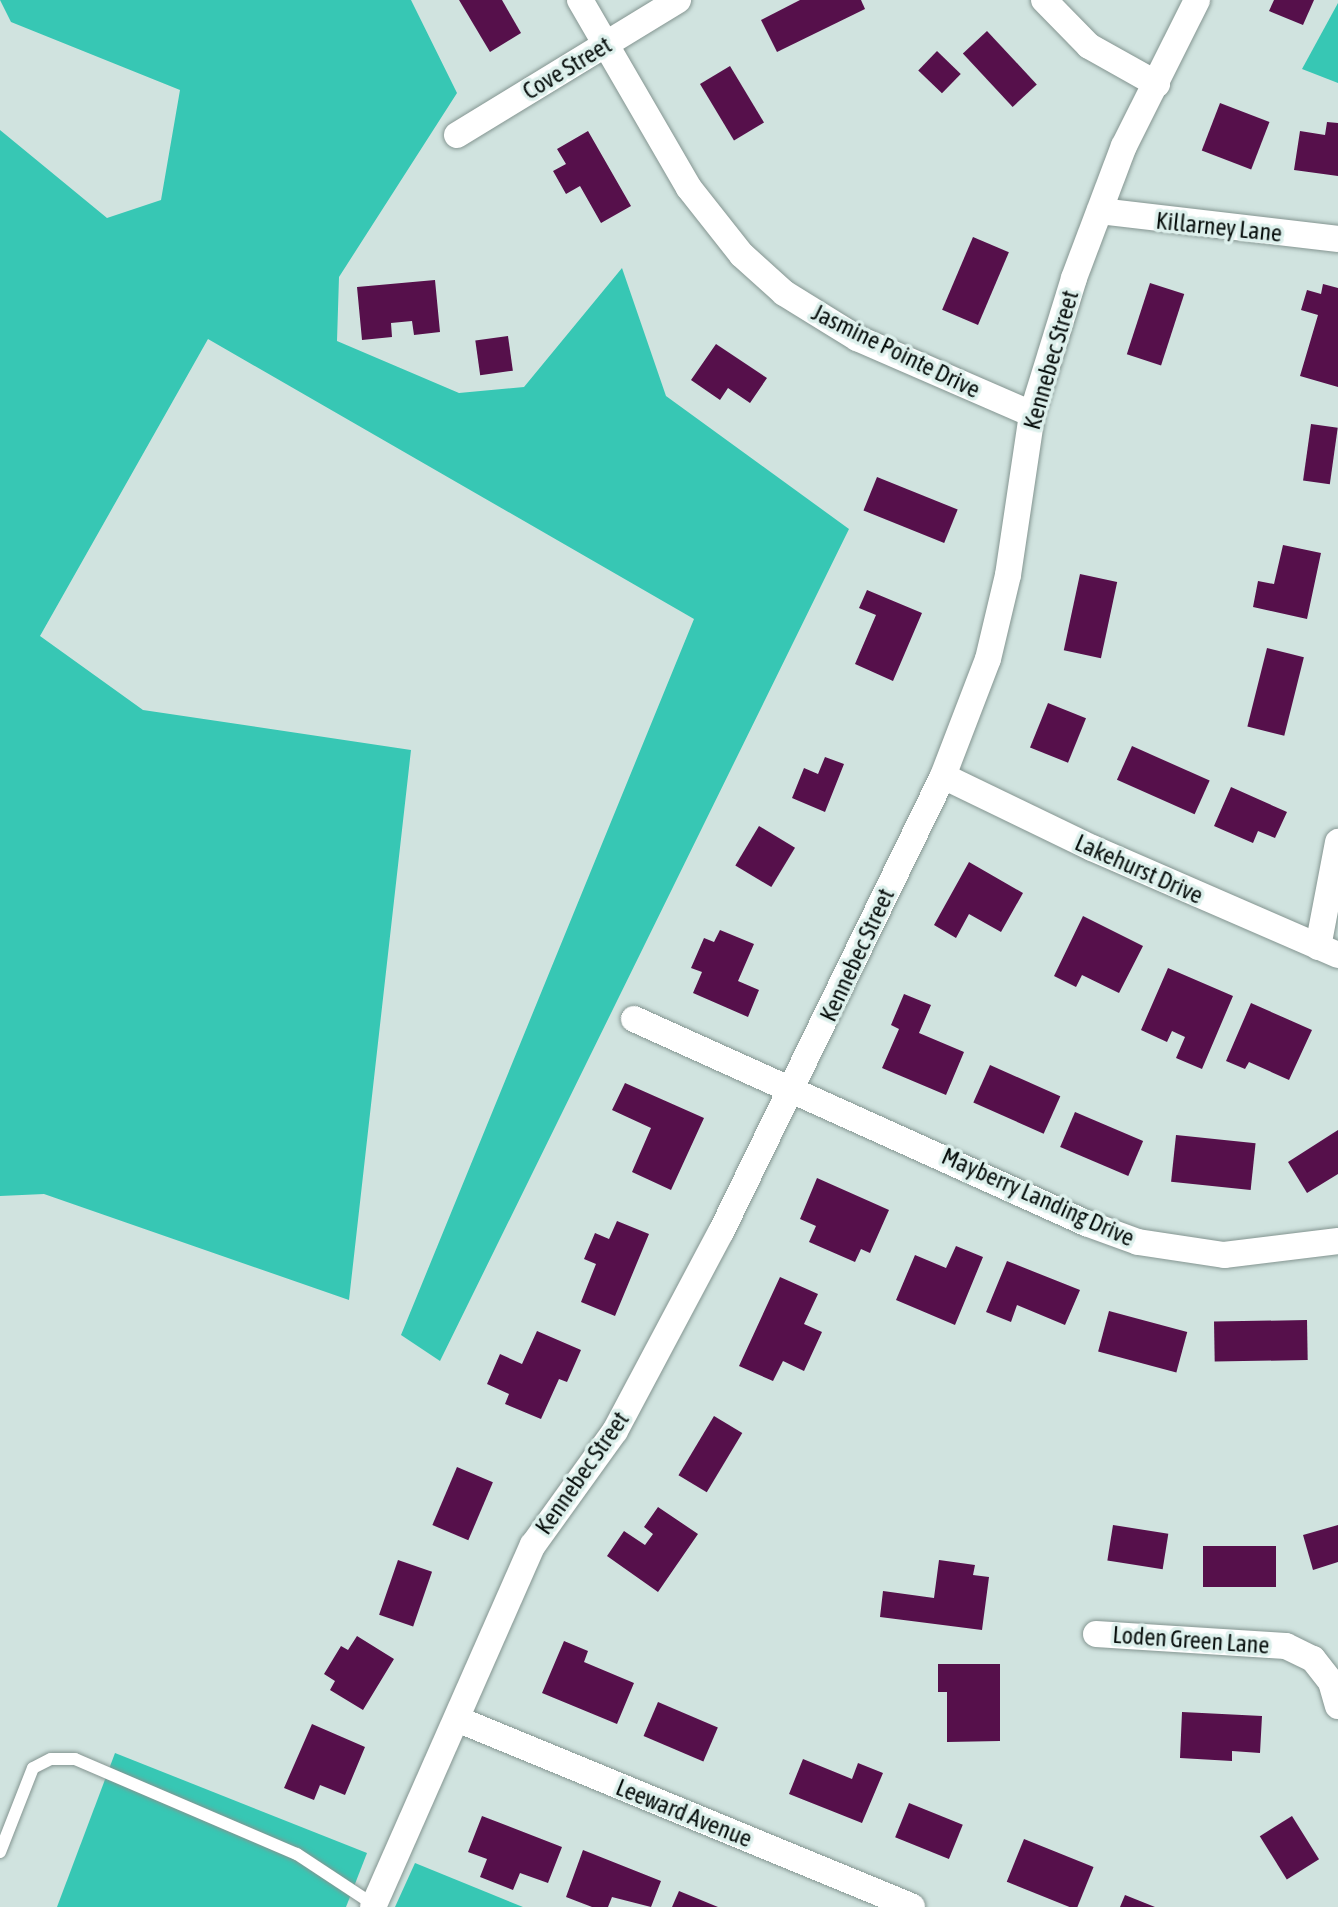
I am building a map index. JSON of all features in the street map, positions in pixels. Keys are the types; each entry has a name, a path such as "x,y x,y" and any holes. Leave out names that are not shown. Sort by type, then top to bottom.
{"street":[{"name":"Jasmine Pointe Drive","path":"580,0 705,211 742,255 784,293 857,338 1032,414"},
{"name":"Cove Street","path":"457,135 678,0"},
{"path":"1044,0 1089,46 1157,84"},
{"name":"Kennebec Street","path":"373,1906 533,1545 615,1432 721,1232 943,776 981,681 1003,603 1032,414 1124,146 1197,0"},
{"name":"Killarney Lane","path":"1100,211 1338,239"},
{"name":"Lakehurst Drive","path":"943,776 1031,820 1328,951"},
{"path":"1328,951 1338,842"},
{"name":"Mayberry Landing Drive","path":"634,1019 791,1086 1086,1223 1138,1242 1224,1255 1338,1241"},
{"name":"Loden Green Lane","path":"1096,1634 1286,1646 1312,1659 1331,1682 1338,1706"},
{"name":"Leeward Avenue","path":"457,1719 912,1907"}],"lane":[{"path":"0,1852 33,1768 51,1759 75,1759 297,1854 373,1906"}],"green space":[{"path":"0,0 411,0 457,93 339,277 337,341 459,393 524,387 622,268 666,396 849,529 440,1361 401,1335 694,619 208,339 40,636 143,710 411,750 349,1300 44,1194 0,1196 0,130 107,218 161,200 180,90 11,22"},
{"path":"1338,3 1338,83 1302,69"},
{"path":"115,1753 367,1853 346,1907 57,1907"},
{"path":"415,1863 523,1907 395,1907"}],"building":[{"path":"459,0 502,0 521,33 490,52"},
{"path":"800,0 861,0 865,9 777,52 761,20"},
{"path":"1274,0 1314,0 1303,25 1269,11"},
{"path":"987,31 1037,84 1013,107 963,54"},
{"path":"937,51 961,74 942,93 918,70"},
{"path":"730,66 764,123 734,141 700,84"},
{"path":"1220,103 1269,122 1251,170 1202,151"},
{"path":"1327,122 1338,123 1338,176 1294,170 1300,131 1325,135"},
{"path":"588,131 631,206 601,223 580,186 566,194 553,171 566,164 557,149"},
{"path":"973,237 1009,252 978,325 942,310"},
{"path":"435,280 440,332 414,335 412,321 391,323 392,337 362,340 357,287"},
{"path":"1150,283 1184,294 1161,365 1127,354"},
{"path":"1323,284 1338,288 1338,387 1300,376 1318,315 1301,310 1307,290 1321,294"},
{"path":"508,336 513,371 480,375 475,341"},
{"path":"716,344 767,378 750,403 728,388 720,400 691,380"},
{"path":"1311,424 1338,428 1330,484 1303,480"},
{"path":"877,477 958,510 944,543 864,510"},
{"path":"1283,545 1321,553 1307,619 1253,607 1258,581 1274,584"},
{"path":"1080,574 1117,582 1101,658 1064,650"},
{"path":"867,590 922,613 893,681 855,664 876,615 859,608"},
{"path":"1267,648 1304,657 1284,736 1247,727"},
{"path":"1048,703 1086,718 1068,763 1030,748"},
{"path":"1132,746 1210,781 1195,814 1117,780"},
{"path":"825,757 844,764 825,812 792,798 804,768 818,774"},
{"path":"1231,787 1287,812 1275,838 1258,831 1253,843 1214,826"},
{"path":"759,826 795,848 771,887 735,865"},
{"path":"969,862 1023,893 1001,932 969,914 956,938 934,925"},
{"path":"1083,916 1143,946 1119,993 1082,975 1076,987 1054,976"},
{"path":"720,930 754,944 738,981 759,990 748,1017 693,993 702,972 691,968 704,938 714,942"},
{"path":"1168,968 1233,996 1202,1069 1176,1058 1185,1037 1172,1031 1167,1042 1141,1030"},
{"path":"904,994 931,1005 919,1033 964,1052 946,1095 882,1068 899,1029 891,1025"},
{"path":"1251,1003 1312,1030 1289,1080 1249,1062 1245,1069 1226,1061"},
{"path":"990,1065 1060,1096 1044,1134 973,1102"},
{"path":"625,1083 704,1118 671,1190 632,1172 651,1128 612,1110"},
{"path":"1075,1112 1143,1141 1128,1176 1060,1147"},
{"path":"1338,1130 1338,1174 1307,1193 1288,1162"},
{"path":"1176,1135 1256,1143 1251,1190 1171,1182"},
{"path":"817,1178 889,1210 870,1253 861,1249 855,1262 809,1242 816,1226 800,1219"},
{"path":"617,1221 649,1234 615,1316 581,1302 596,1264 584,1259 595,1233 609,1239"},
{"path":"956,1246 983,1257 955,1325 896,1300 915,1255 946,1268"},
{"path":"1007,1261 1080,1290 1065,1325 1017,1305 1011,1322 986,1312"},
{"path":"780,1277 818,1294 804,1324 822,1332 804,1371 783,1361 773,1381 739,1366"},
{"path":"1109,1311 1187,1332 1176,1373 1098,1352"},
{"path":"1307,1320 1308,1360 1215,1362 1214,1322"},
{"path":"537,1331 581,1350 567,1382 559,1379 541,1419 505,1404 509,1394 487,1384 500,1354 522,1364"},
{"path":"714,1416 742,1433 707,1492 678,1475"},
{"path":"457,1467 493,1482 468,1540 432,1525"},
{"path":"658,1507 698,1534 658,1592 607,1556 624,1531 645,1545 653,1534 644,1527"},
{"path":"1113,1525 1168,1534 1163,1569 1107,1561"},
{"path":"1338,1525 1338,1562 1313,1570 1303,1535"},
{"path":"1203,1546 1276,1546 1276,1587 1203,1587"},
{"path":"398,1560 432,1572 413,1627 379,1615"},
{"path":"939,1560 975,1565 973,1575 989,1577 982,1630 880,1617 883,1591 934,1598"},
{"path":"357,1636 394,1659 363,1710 330,1690 335,1681 324,1674 341,1646 348,1650"},
{"path":"564,1641 588,1651 584,1662 634,1683 617,1724 542,1693"},
{"path":"938,1664 1000,1664 1000,1741 947,1742 947,1692 938,1692"},
{"path":"658,1702 718,1727 703,1761 644,1736"},
{"path":"1182,1712 1262,1716 1260,1753 1232,1751 1232,1761 1180,1758"},
{"path":"312,1724 365,1747 345,1795 320,1785 314,1800 284,1788"},
{"path":"803,1759 852,1779 858,1763 883,1773 862,1823 789,1794"},
{"path":"909,1803 963,1825 949,1859 895,1837"},
{"path":"482,1816 562,1847 548,1883 520,1873 513,1890 480,1877 487,1859 468,1852"},
{"path":"1292,1816 1319,1859 1287,1879 1260,1836"},
{"path":"1024,1839 1094,1867 1077,1907 1070,1907 1007,1882"},
{"path":"583,1850 661,1881 651,1907 612,1897 608,1907 592,1907 566,1897"},
{"path":"679,1891 718,1907 672,1907"},
{"path":"1125,1895 1155,1907 1120,1907"}]}
